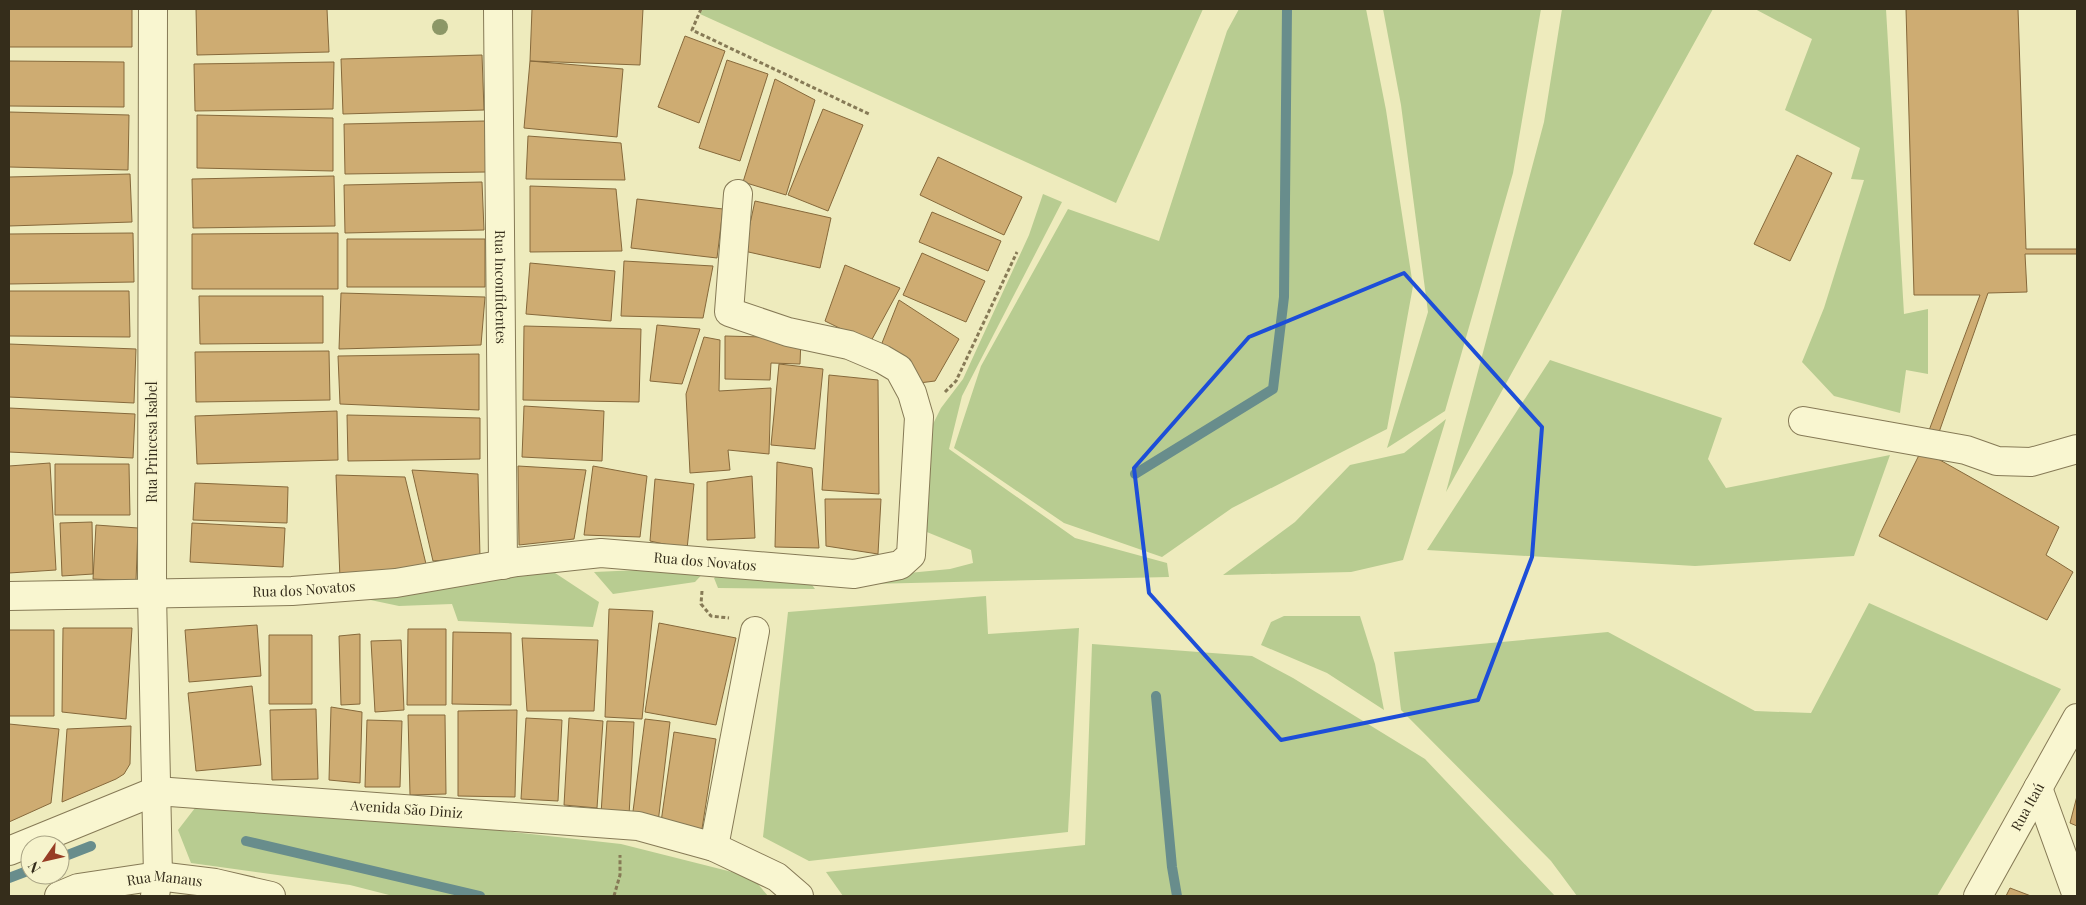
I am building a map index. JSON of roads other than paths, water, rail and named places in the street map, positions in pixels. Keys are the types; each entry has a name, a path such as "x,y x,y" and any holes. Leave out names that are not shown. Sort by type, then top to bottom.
{"street":[{"name":"Rua Princesa Isabel","path":"153,9 152,594 157,886"},
{"name":"Rua Inconfidentes","path":"498,9 503,565"},
{"name":"Rua dos Novatos","path":"9,596 292,590 396,584 503,565 601,553 854,574 900,565 911,555 919,417 912,393 898,369 882,359 849,345 788,332 729,312 738,194"},
{"path":"1803,421 1966,450 1997,461 2030,462 2077,449"},
{"path":"714,847 754,631"},
{"name":"Rua Itaú","path":"1978,896 2077,718"},
{"path":"2038,788 2077,896"},
{"name":"Avenida São Diniz","path":"9,851 156,791 638,826 714,847 777,878 799,896"},
{"name":"Rua Manaus","path":"59,896 78,888 215,883 271,896"}],"waterway":[{"path":"1135,474 1273,389 1284,297 1287,9"},
{"path":"1156,696 1172,867 1177,896"},
{"path":"246,841 480,896"},
{"path":"70,854 91,846"},
{"path":"9,878 20,874"}]}
